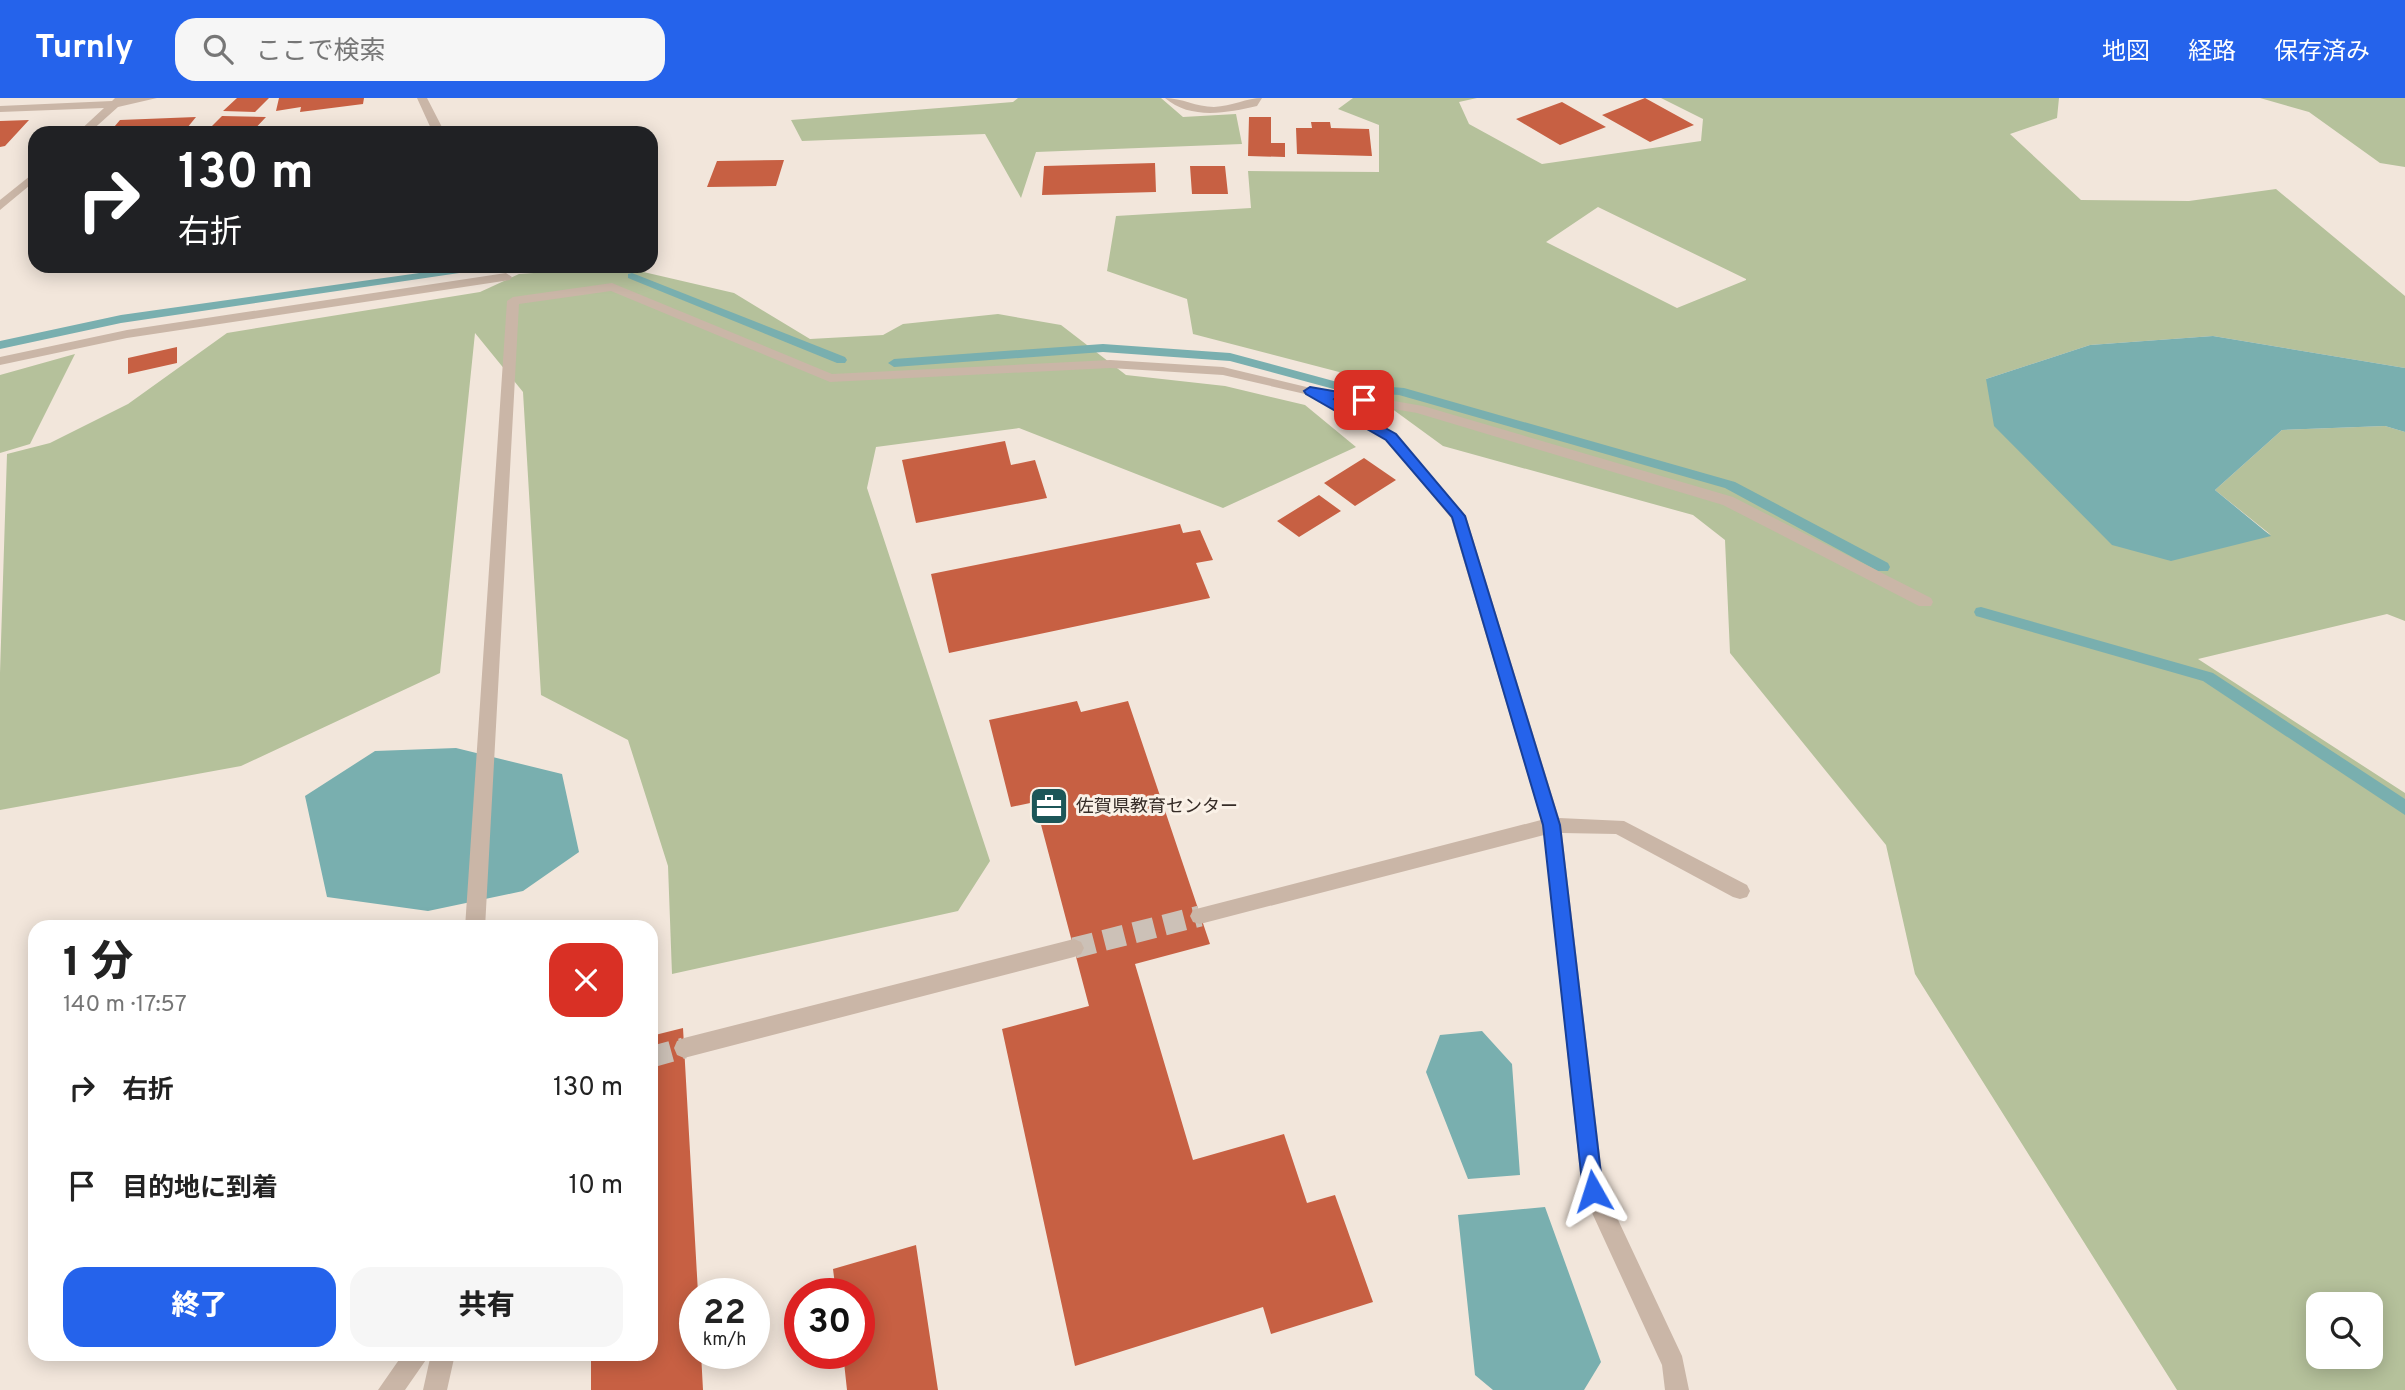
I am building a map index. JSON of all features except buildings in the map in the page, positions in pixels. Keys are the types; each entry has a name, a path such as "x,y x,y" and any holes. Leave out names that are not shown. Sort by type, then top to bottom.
{"street":[{"path":"0,110 152,98"},
{"path":"422,98 436,126"},
{"path":"1170,98 1189,109 1223,110 1253,104 1257,98"},
{"path":"91,126 119,101"},
{"path":"0,206 28,181"},
{"path":"0,361 127,334 497,273"},
{"path":"475,920 513,302 503,273"},
{"path":"513,302 612,287 830,378 1110,364 1223,370 1310,391 1418,409 1728,500 1925,602"},
{"path":"1310,391 1391,437 1458,516 1552,825 1593,1191 1674,1364 1677,1390"},
{"path":"1200,916 1552,825 1618,827 1740,891"},
{"path":"684,1048 1074,948"},
{"path":"390,1390 413,1361"},
{"path":"435,1390 441,1361"}],"green space":[{"path":"1018,98 1161,98 1183,117 1236,114 1242,144 1036,152 1021,198 985,134 802,141 791,120 1013,102"},
{"path":"1353,98 1477,98 1459,102 1469,124 1542,164 1701,141 1703,119 1661,98 2059,98 2057,118 2010,134 2081,200 2189,201 2276,189 2405,296 2405,368 2213,336 2090,345 1986,379 2271,535 2215,490 2282,430 2385,426 2405,432 2405,621 2387,614 2198,659 2405,793 2405,1390 2177,1390 1915,974 1886,845 1730,653 1725,540 1693,515 1443,446 1343,373 1193,334 1187,299 1107,271 1116,216 1251,208 1248,171 1379,172 1379,125 1338,109","holes":["1598,207 1746,279 1677,308 1546,242"]},
{"path":"2260,98 2405,98 2405,167 2380,163 2309,112"},
{"path":"648,273 734,293 810,339 883,335 903,324 998,314 1061,325 1126,375 1225,386 1305,405 1356,447 1223,508 1019,428 876,447 867,488 990,861 958,911 672,974 668,866 628,740 541,695 523,392 475,333 440,673 241,766 0,810 0,673 7,454 50,443 128,404 227,333 480,292 519,274"},
{"path":"75,354 30,444 0,453 0,375"}],"water":[{"path":"2213,336 2405,368 2405,432 2385,426 2282,430 2215,490 2271,536 2171,561 2112,545 1994,426 1986,379 2090,345"},
{"path":"456,748 562,774 579,852 523,891 428,911 327,897 305,796 375,751"},
{"path":"1482,1031 1512,1064 1520,1175 1468,1179 1426,1072 1440,1035"},
{"path":"1545,1207 1601,1362 1584,1390 1493,1390 1475,1375 1458,1215"}],"waterway":[{"path":"0,345 121,319 441,273"},
{"path":"632,276 841,360"},
{"path":"894,363 1103,348 1230,357 1341,387 1400,391 1730,485 1883,567"},
{"path":"1981,612 2208,677 2405,808"}],"tunnel":[{"path":"1074,948 1200,916"},
{"path":"658,1055 684,1048"}],"place":[{"name":"佐賀県教育センター","path":"1049,806"}],"route":[{"path":"1364,400 1310,391 1391,437 1458,516 1552,825 1593,1191"}]}
